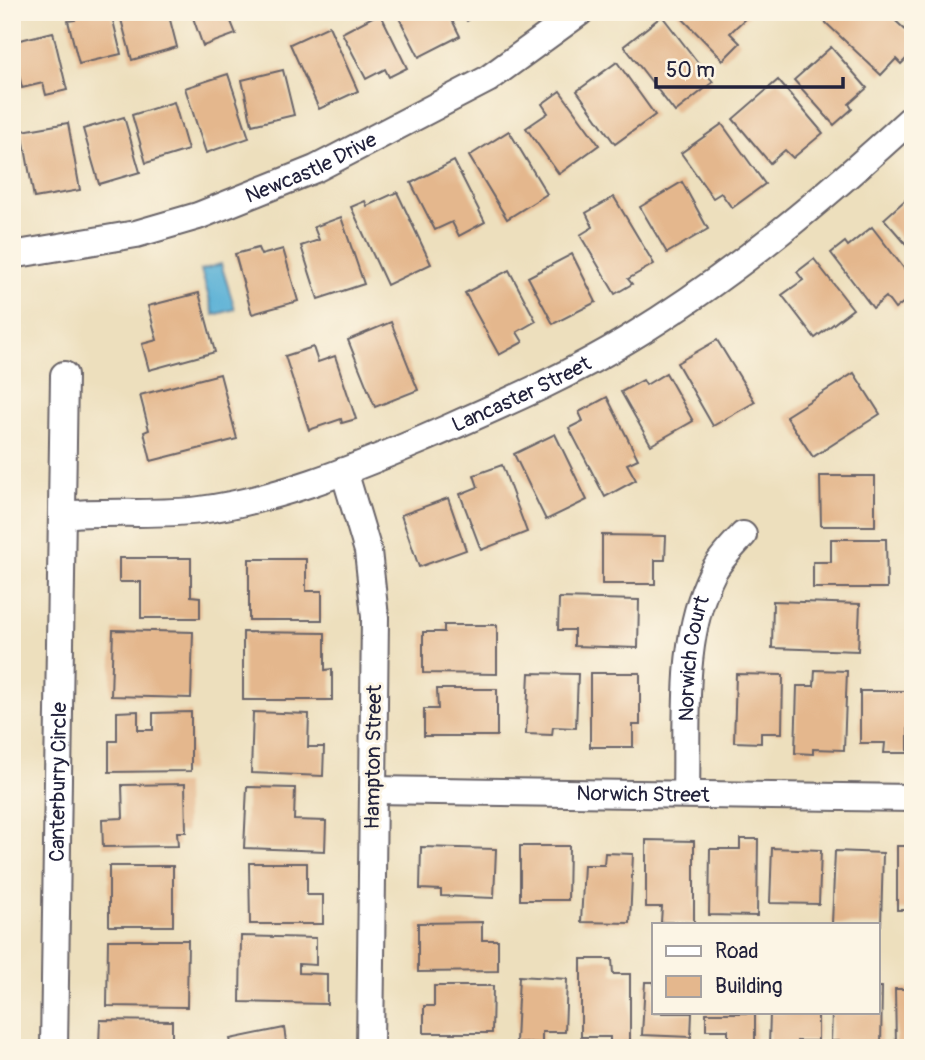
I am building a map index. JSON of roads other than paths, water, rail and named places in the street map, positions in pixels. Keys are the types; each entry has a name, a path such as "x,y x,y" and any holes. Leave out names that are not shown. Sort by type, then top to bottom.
{"street":[{"name":"Newcastle Drive","path":"12,255 136,234 198,216 315,169 488,79 580,12"},
{"name":"Lancaster Street","path":"62,515 99,511 198,510 283,492 344,471 510,401 629,339 750,256 854,172 913,117"},
{"name":"Canterburry Circle","path":"54,1048 64,375"},
{"name":"Hampton Street","path":"344,471 368,551 373,585 370,1048"},
{"name":"Norwich Court","path":"686,794 690,663 698,610 713,570 743,535"},
{"name":"Norwich Street","path":"373,790 913,798"}],"water":[{"path":"221,264 235,309 214,315 201,270"}]}
